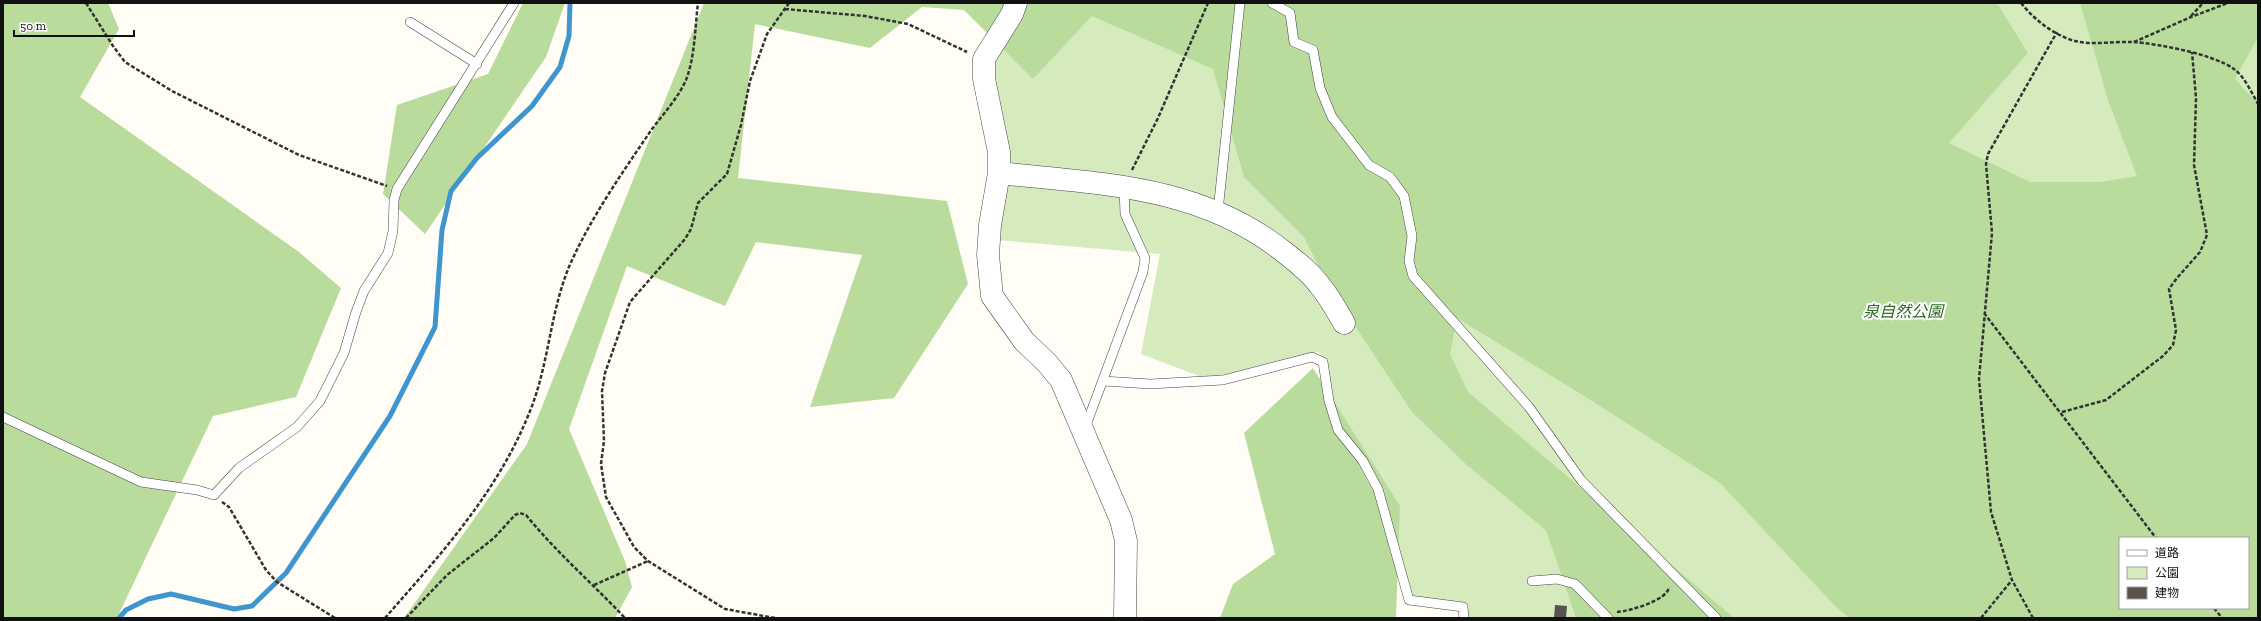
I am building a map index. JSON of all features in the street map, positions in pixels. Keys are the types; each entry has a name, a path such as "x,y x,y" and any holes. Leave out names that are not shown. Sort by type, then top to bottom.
{"street":[{"path":"1016,3 1012,14 984,60 984,79 999,152 999,174 990,225 988,255 992,296 1024,341 1047,363 1061,380 1122,520 1126,541 1125,618"},
{"path":"999,174 1124,187 1155,192 1218,210 1263,235 1302,266 1322,287 1344,323"}],"lane":[{"path":"3,417 141,482 197,490 214,495 239,468 297,428 320,401 344,353 364,291 388,253 393,231 394,200 397,189 514,3"},
{"path":"1218,210 1240,3"},
{"path":"1272,3 1290,13 1294,42 1313,50 1320,88 1332,117 1369,165 1390,177 1404,196 1412,236 1409,262 1413,276 1529,407 1581,480 1716,618"},
{"path":"410,22 477,64"},
{"path":"1084,433 1143,272 1145,258 1125,214 1124,187"},
{"path":"1103,381 1150,384 1223,380 1312,357 1318,358 1323,362 1329,401 1338,430 1363,461 1378,489 1409,600 1462,607 1464,618"},
{"path":"1532,581 1557,579 1575,584 1606,616"}],"path":[{"path":"86,3 125,62 172,91 299,155 397,189"},
{"path":"385,618 448,546 477,509 498,476 516,443 530,411 544,368 561,293 572,259 600,208 653,128 678,96 686,78 698,3"},
{"path":"775,618 725,609 648,561 634,547 606,497 601,464 604,441 602,391 604,373 630,302 686,239 691,229 698,203 727,174 741,125 750,81 767,34 789,3"},
{"path":"1124,187 1158,118 1208,3"},
{"path":"2021,3 2036,21 2068,38 2094,43 2134,42 2192,52 2234,69 2258,104"},
{"path":"2191,17 2202,3"},
{"path":"2134,42 2191,17 2228,3"},
{"path":"785,9 865,16 908,24 984,60"},
{"path":"2033,618 2012,580 1991,512 1979,379 1992,233 1986,164 1988,154 2056,32"},
{"path":"2062,412 2106,400 2163,356 2173,345 2176,330 2169,289 2176,278 2200,252 2207,236 2194,165 2196,98 2192,52"},
{"path":"1984,313 2062,412 2155,537"},
{"path":"214,495 229,507 266,570 277,582 335,618"},
{"path":"406,618 447,575 494,538 514,515 520,513 526,515 557,552 594,585 625,618"},
{"path":"594,585 648,561"},
{"path":"1606,616 1660,599 1670,588 1664,576 1668,569"},
{"path":"1981,618 2012,580"},
{"path":"2215,609 2222,618"}],"green space":[{"path":"3,3 108,3 119,29 80,97 299,252 341,288 296,397 213,416 117,618 3,618"},
{"path":"523,3 565,3 546,57 425,234 383,194 397,105 488,74"},
{"name":"泉自然公園","path":"704,3 1997,3 2028,53 1949,143 2030,182 2101,182 2137,176 2109,103 2080,3 2258,3 2258,37 2235,79 2258,104 2258,618 1849,618 1834,605 1720,483 1589,399 1457,318 1450,354 1468,392 1734,618 1576,618 1546,530 1469,467 1412,412 1329,287 1304,237 1244,177 1213,69 1092,16 1033,79 964,10 922,7 870,48 755,24 738,178 947,201 968,284 894,398 810,407 862,255 756,242 725,306 627,266 569,429 625,561 632,587 615,618 404,618 527,444"},
{"name":"泉自然公園","path":"1024,3 2258,3 2258,618 1467,618 1466,609 1412,597 1332,401 1326,363 1321,354 1317,352 1207,379 1141,354 1160,254 997,240 992,77 995,58"},
{"path":"1313,368 1400,506 1396,618 1220,618 1233,584 1275,554 1244,433"}],"building":[{"path":"1555,605 1567,606 1566,618 1554,618"}],"waterway":[{"path":"119,618 126,610 148,599 171,594 234,609 252,606 286,573 390,416 435,327 442,230 451,191 477,158 532,106 560,67 569,36 570,3"}]}
